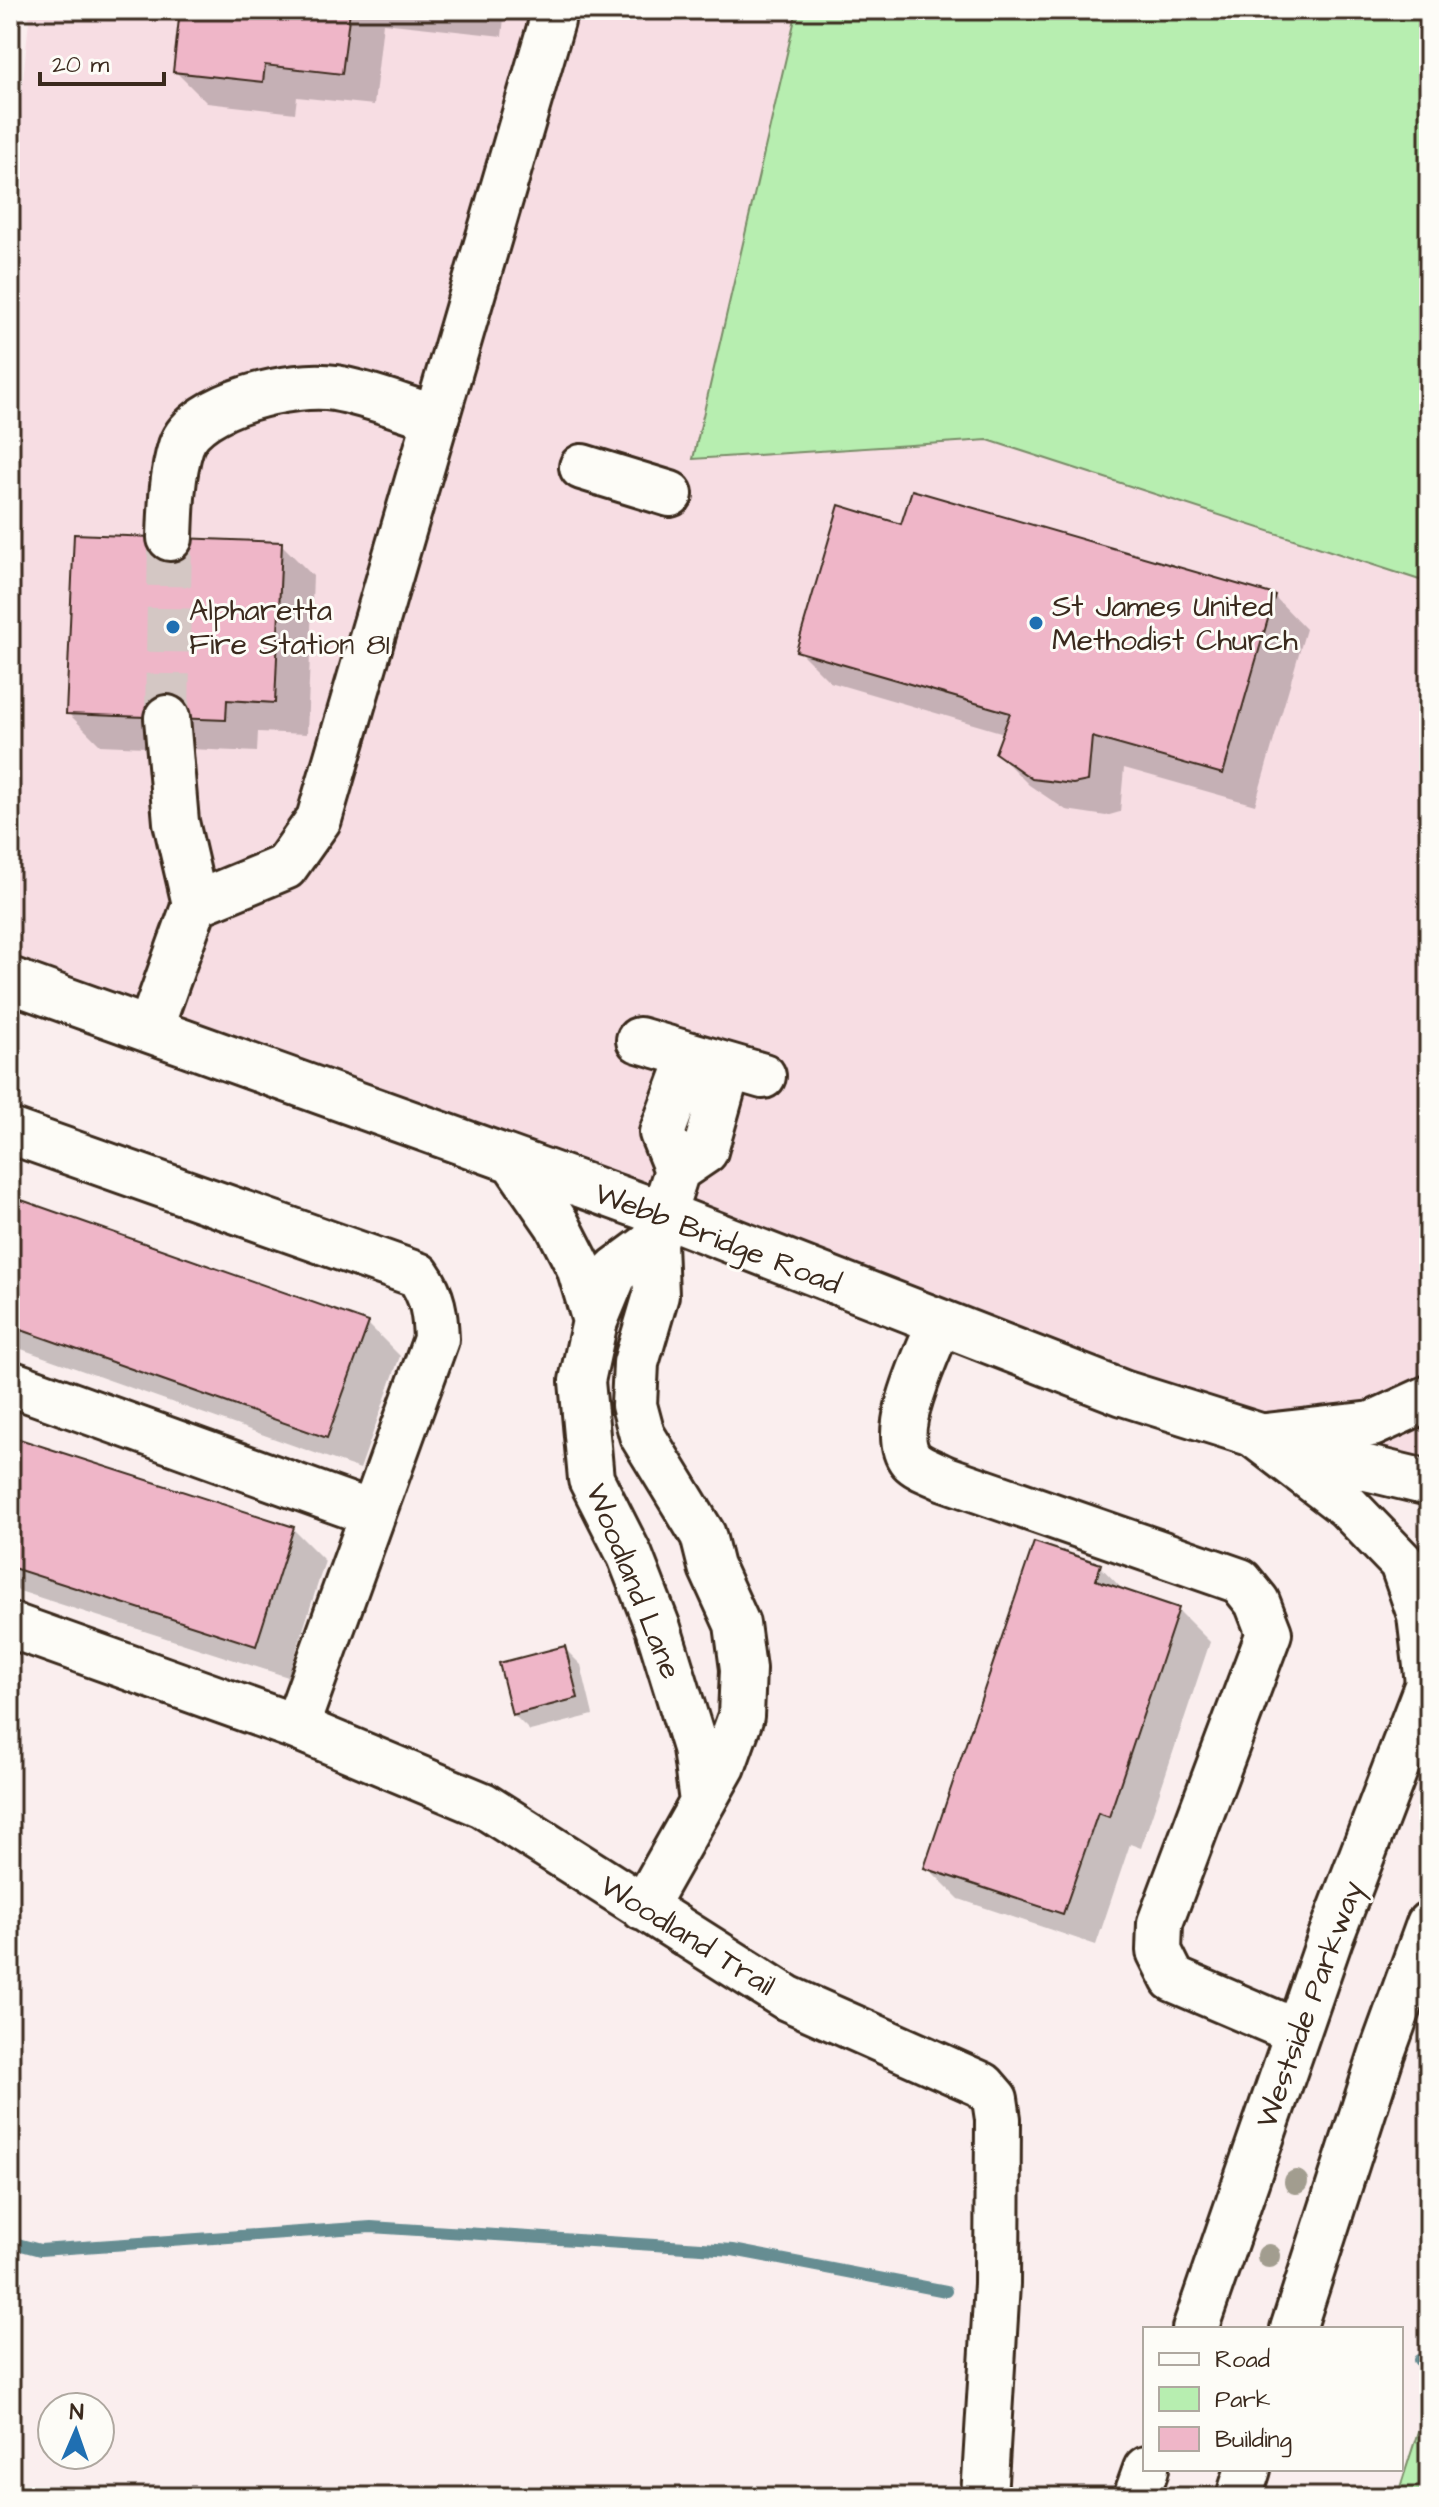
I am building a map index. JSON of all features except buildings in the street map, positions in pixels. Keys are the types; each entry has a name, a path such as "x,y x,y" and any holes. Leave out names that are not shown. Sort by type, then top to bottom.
{"street":[{"path":"195,904 285,867 319,819 552,21"},
{"path":"170,538 172,498 182,442 215,410 281,388 334,387 436,418"},
{"path":"582,467 670,494"},
{"path":"150,1029 195,904 176,822 167,718"},
{"name":"Webb Bridge Road","path":"10,980 515,1163 658,1228 939,1324 1123,1393 1257,1437 1429,1483"},
{"path":"639,1040 763,1076"},
{"path":"643,1908 723,1766 741,1716 743,1669 737,1624 711,1567 703,1535 642,1435 634,1405 636,1363 656,1295 658,1228 677,1170 662,1133 684,1074 712,1061"},
{"path":"10,1131 418,1275 434,1307 436,1339 296,1727"},
{"path":"515,1163 557,1224 579,1267 595,1321"},
{"name":"Woodland Lane","path":"658,1228 616,1270 595,1321 582,1381 591,1479 646,1595 695,1748 702,1802"},
{"path":"939,1324 904,1422 903,1442 912,1462 944,1478 1240,1581 1257,1602 1269,1633 1160,1923 1159,1951 1173,1979 1297,2032"},
{"path":"10,1383 373,1514"},
{"path":"1257,1437 1372,1424 1429,1398"},
{"path":"1257,1437 1347,1506 1402,1563 1420,1615 1429,1682"},
{"path":"646,1595 711,1567"},
{"name":"Woodland Trail","path":"10,1625 296,1727 483,1805 787,1998 983,2085 995,2099 998,2119 997,2284 984,2497"},
{"name":"Westside Parkway","path":"1196,2327 1297,2032 1429,1682"},
{"path":"1294,2327 1382,2053 1429,1924"},
{"path":"1136,2497 1145,2471"},
{"path":"1239,2497 1247,2471"}],"shaded area":[{"path":"30,10 797,10 693,459 988,440 1429,583 1429,1472 1184,1394 10,985 10,210"}],"green space":[{"path":"797,10 1429,10 1429,583 988,440 693,459"},
{"path":"1429,2397 1429,2497 1397,2497"}],"waterway":[{"path":"10,2242 40,2250 371,2227 733,2250 946,2291"},
{"path":"1419,2360 1429,2362"}],"tunnel":[{"path":"167,718 170,538"}],"place":[{"name":"St James United Methodist Church","path":"1036,623"},
{"name":"Alpharetta Fire Station 81","path":"173,627"}]}
